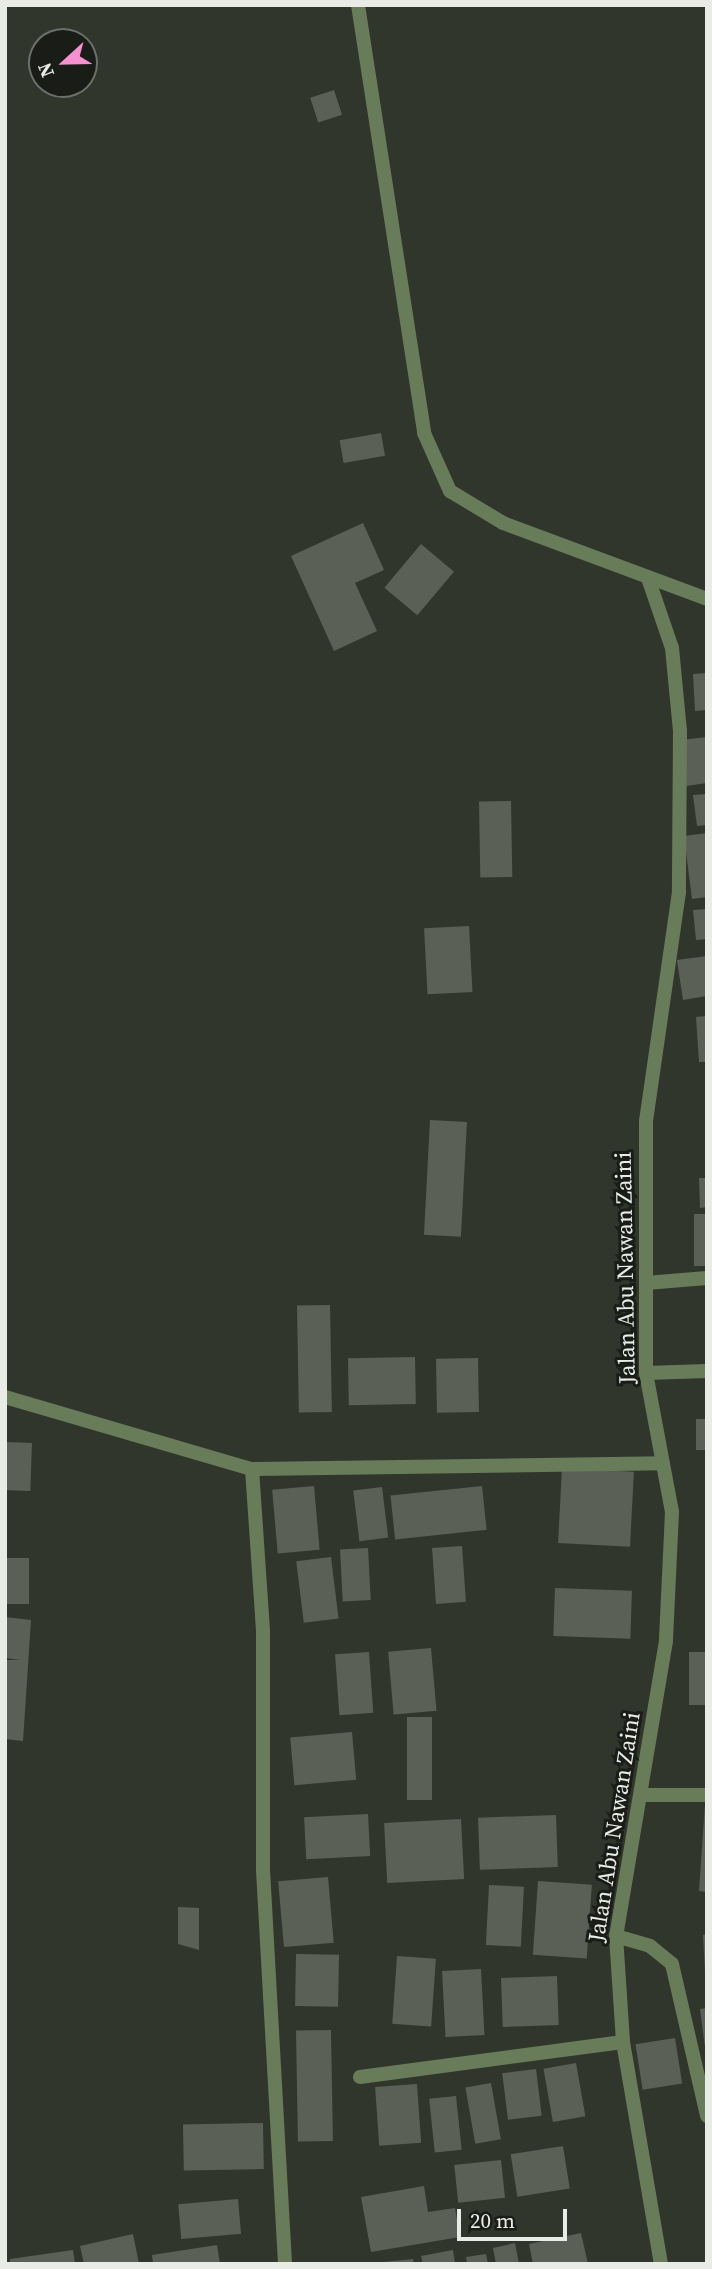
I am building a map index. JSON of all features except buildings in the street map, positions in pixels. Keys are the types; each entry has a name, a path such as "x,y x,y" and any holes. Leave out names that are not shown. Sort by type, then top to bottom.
{"street":[{"path":"358,5 424,433 450,491 503,523 707,599"},
{"name":"Jalan Abu Nawan Zaini","path":"648,578 673,648 680,731 679,892 646,1121 646,1373 671,1513 666,1641 616,1936 623,2042 661,2264"},
{"path":"646,1283 707,1278"},
{"path":"646,1373 707,1371"},
{"path":"5,1397 252,1469 663,1463"},
{"path":"252,1469 263,1631 263,1870 285,2264"},
{"path":"641,1795 707,1795"},
{"path":"616,1936 650,1946 672,1964 707,2116"},
{"path":"360,2077 623,2042"}]}
